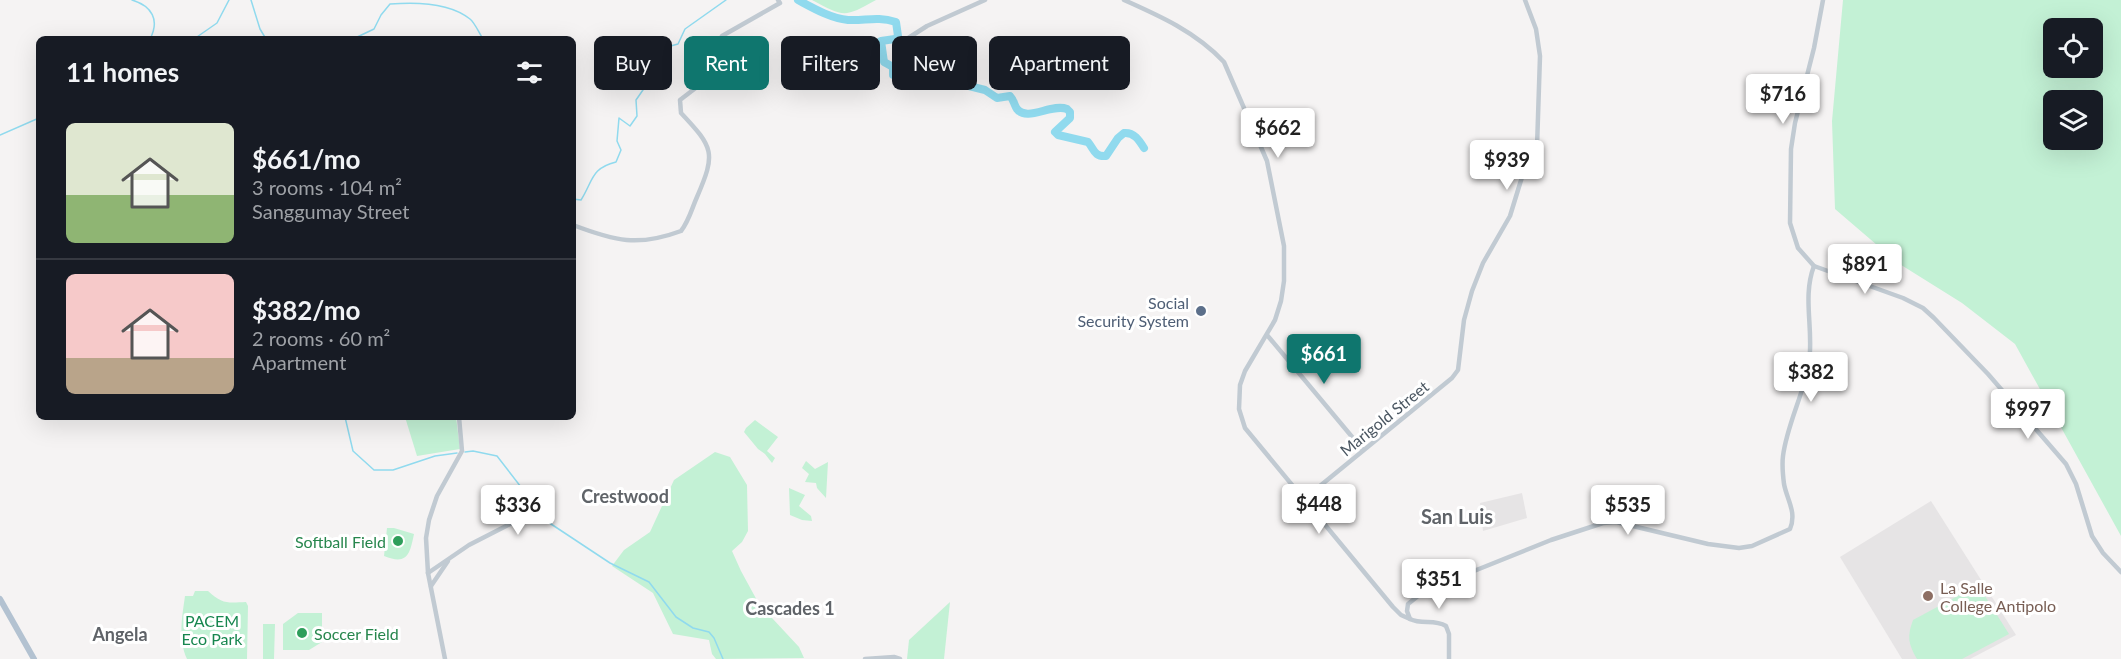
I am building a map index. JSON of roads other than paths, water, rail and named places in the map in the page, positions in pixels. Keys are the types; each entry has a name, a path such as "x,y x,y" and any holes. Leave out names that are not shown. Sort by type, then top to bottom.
{"main road":[{"path":"0,599 34,659"}],"street":[{"path":"911,36 927,26 985,0"},
{"path":"1124,0 1176,23 1221,58 1262,146 1273,187 1284,246 1284,281 1281,301 1267,335 1245,371 1240,385 1239,409 1245,428 1401,615 1418,622 1437,622 1446,626 1449,634 1449,659"},
{"name":"Marigold Street","path":"1304,499 1452,378 1458,370 1464,320 1472,291 1483,263 1510,216 1522,177 1537,147 1540,56 1536,29 1525,0"},
{"path":"1823,0 1814,48 1795,123 1790,168 1790,224 1798,248 1814,266 1903,298 1923,308 1934,318 1988,374 2066,464 2076,484 2092,536 2103,554 2121,572"},
{"path":"576,226 596,234 634,242 652,240 681,231 709,167 708,150 700,134 681,113 680,100 706,80 722,36 779,2"},
{"path":"1410,619 1407,610 1411,602 1448,582 1551,540 1603,523 1616,522 1708,544 1738,548 1752,546 1790,529 1793,516 1784,484 1783,457 1806,381 1809,363 1808,287 1814,266"},
{"path":"1267,335 1363,450"},
{"path":"445,659 425,549 429,520 437,496 462,451 459,420"},
{"path":"431,587 448,561 469,545 516,521"},
{"path":"428,573 441,563 448,561"},
{"path":"864,659 900,659"}],"waterway":[{"path":"132,0 145,6 152,15 154,26 151,36"},
{"path":"198,36 217,23 229,0"},
{"path":"251,0 264,36"},
{"path":"576,199 581,200 597,172 616,162 621,150 617,141 619,118 630,126 637,116 636,100 652,77 667,47 678,44 685,29 726,0"},
{"path":"798,0 841,19 883,19 896,22 898,36 895,39 881,41 884,62 893,67 893,75 906,75 926,63 962,62 965,85 985,90 997,98 1010,96 1021,112 1027,114 1054,108 1067,109 1070,112 1070,118 1055,132 1058,135 1088,142 1099,155 1106,156 1124,133 1133,135 1144,148"},
{"path":"359,36 374,29 390,4 410,3 432,4 462,13 472,21 481,36"},
{"path":"0,135 36,119"},
{"path":"346,420 353,451 374,470 393,470 435,456 457,453"},
{"path":"465,452 473,451 497,456 548,522 610,563 649,582 676,617 693,628 709,632 723,659"}],"place":[{"name":"Social Security System","path":"1201,311"},
{"name":"Softball Field","path":"398,541"},
{"name":"La Salle College Antipolo","path":"1928,596"},
{"name":"Soccer Field","path":"302,633"}],"district":[{"name":"Crestwood","path":"625,496"},
{"name":"San Luis","path":"1457,516"},
{"name":"Cascades 1","path":"790,608"},
{"name":"Angela","path":"120,634"}],"park label":[{"name":"PACEM Eco Park","path":"212,629"}]}
